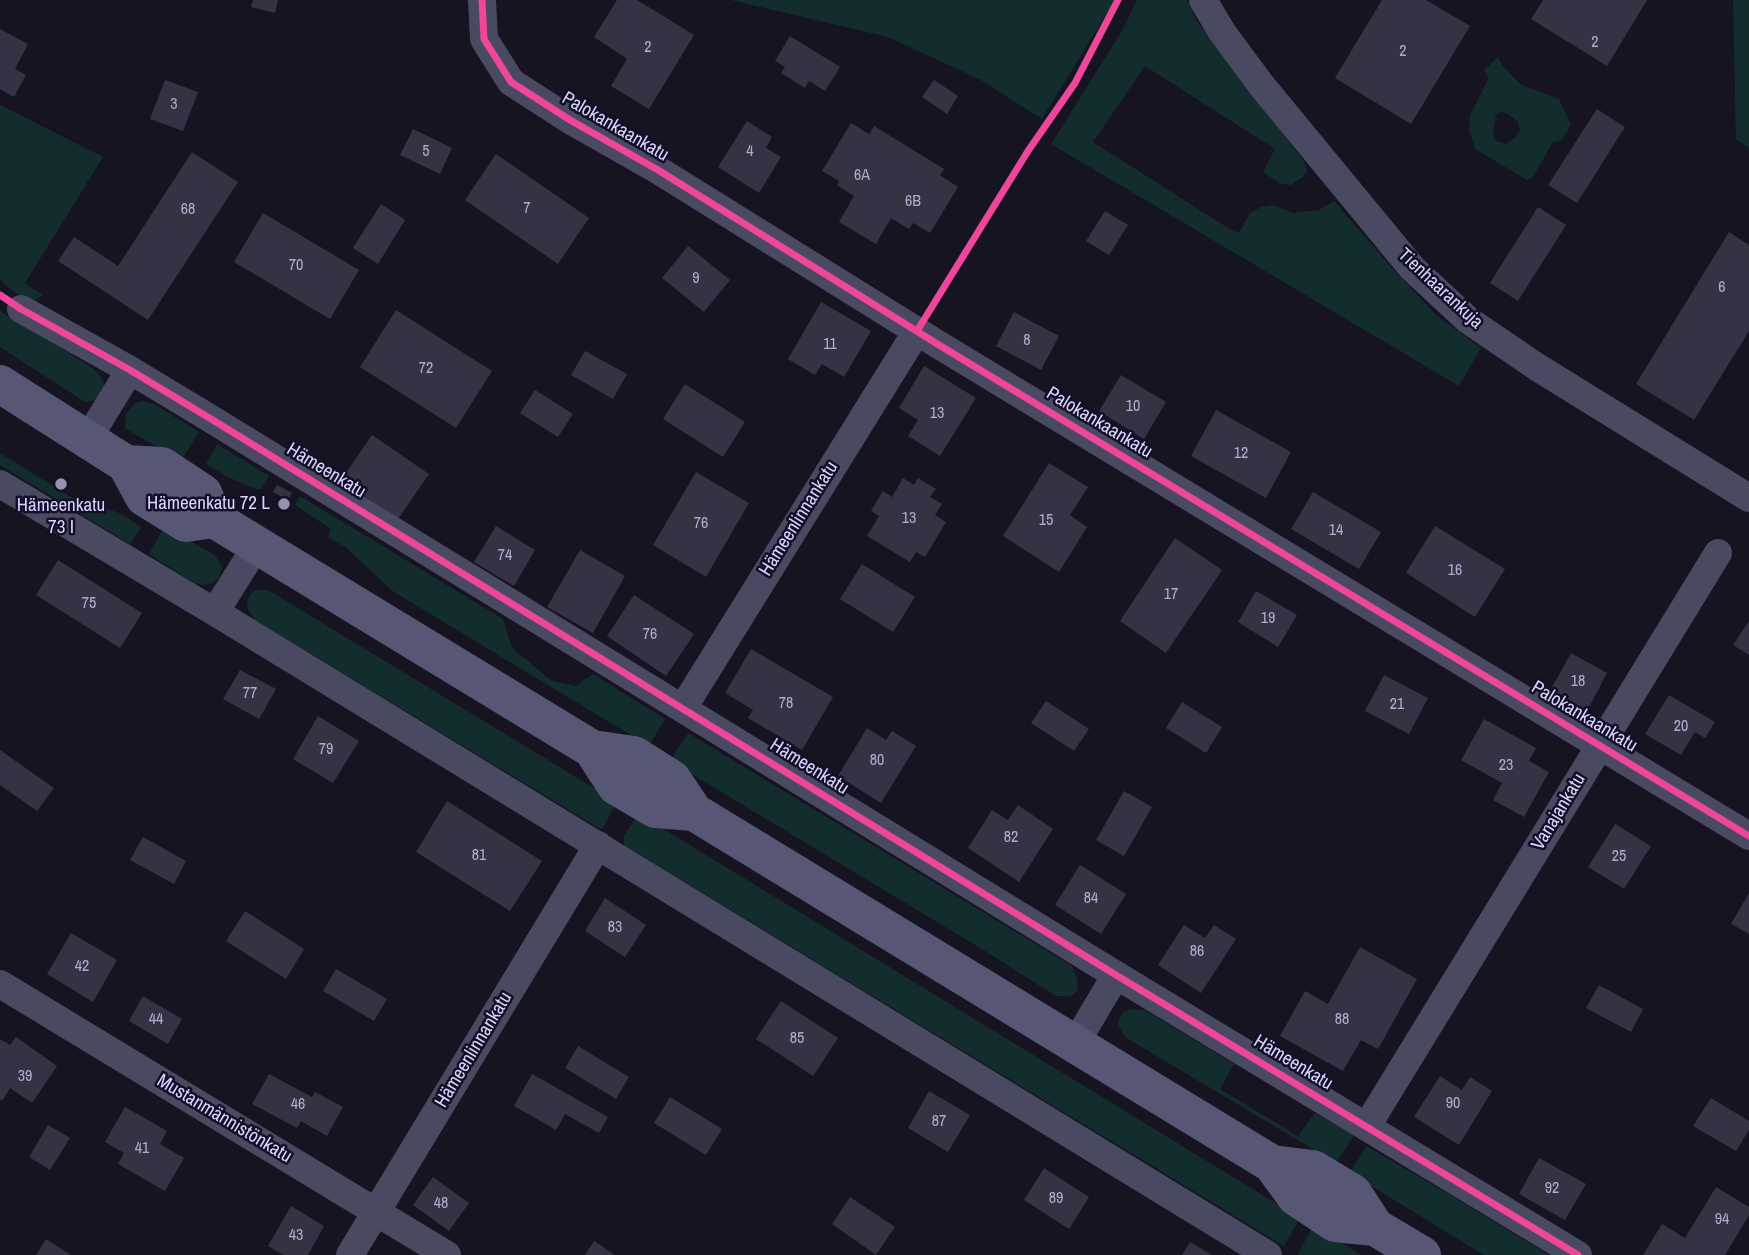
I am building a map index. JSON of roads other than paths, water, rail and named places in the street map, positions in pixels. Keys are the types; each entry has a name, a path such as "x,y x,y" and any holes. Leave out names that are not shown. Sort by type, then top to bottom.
{"main road":[{"path":"0,384 126,464 162,466 182,478 204,493 214,519 592,749 634,755 672,779 694,812 1272,1164 1313,1169 1333,1181 1353,1194 1375,1227 1422,1255"}],"street":[{"name":"Palokankaankatu","path":"482,0 484,39 511,82 1749,836"},
{"name":"Tienhaarankuja","path":"1203,0 1222,32 1278,105 1412,268 1468,320 1537,368 1749,498"},
{"name":"Hämeenkatu","path":"21,309 130,370 1578,1255"},
{"name":"Hämeenlinnankatu","path":"682,708 917,331"},
{"path":"87,440 130,370"},
{"path":"0,484 215,612 1268,1255"},
{"path":"215,612 257,545"},
{"name":"Vanajankatu","path":"1367,1126 1718,553"},
{"name":"Hämeenlinnankatu","path":"349,1255 598,845"},
{"path":"1075,1044 1116,975"},
{"name":"Mustanmännistönkatu","path":"0,984 447,1255"}],"place":[{"name":"Hämeenkatu 73 I","path":"61,484"},
{"name":"Hämeenkatu 72 L","path":"284,504"}]}
